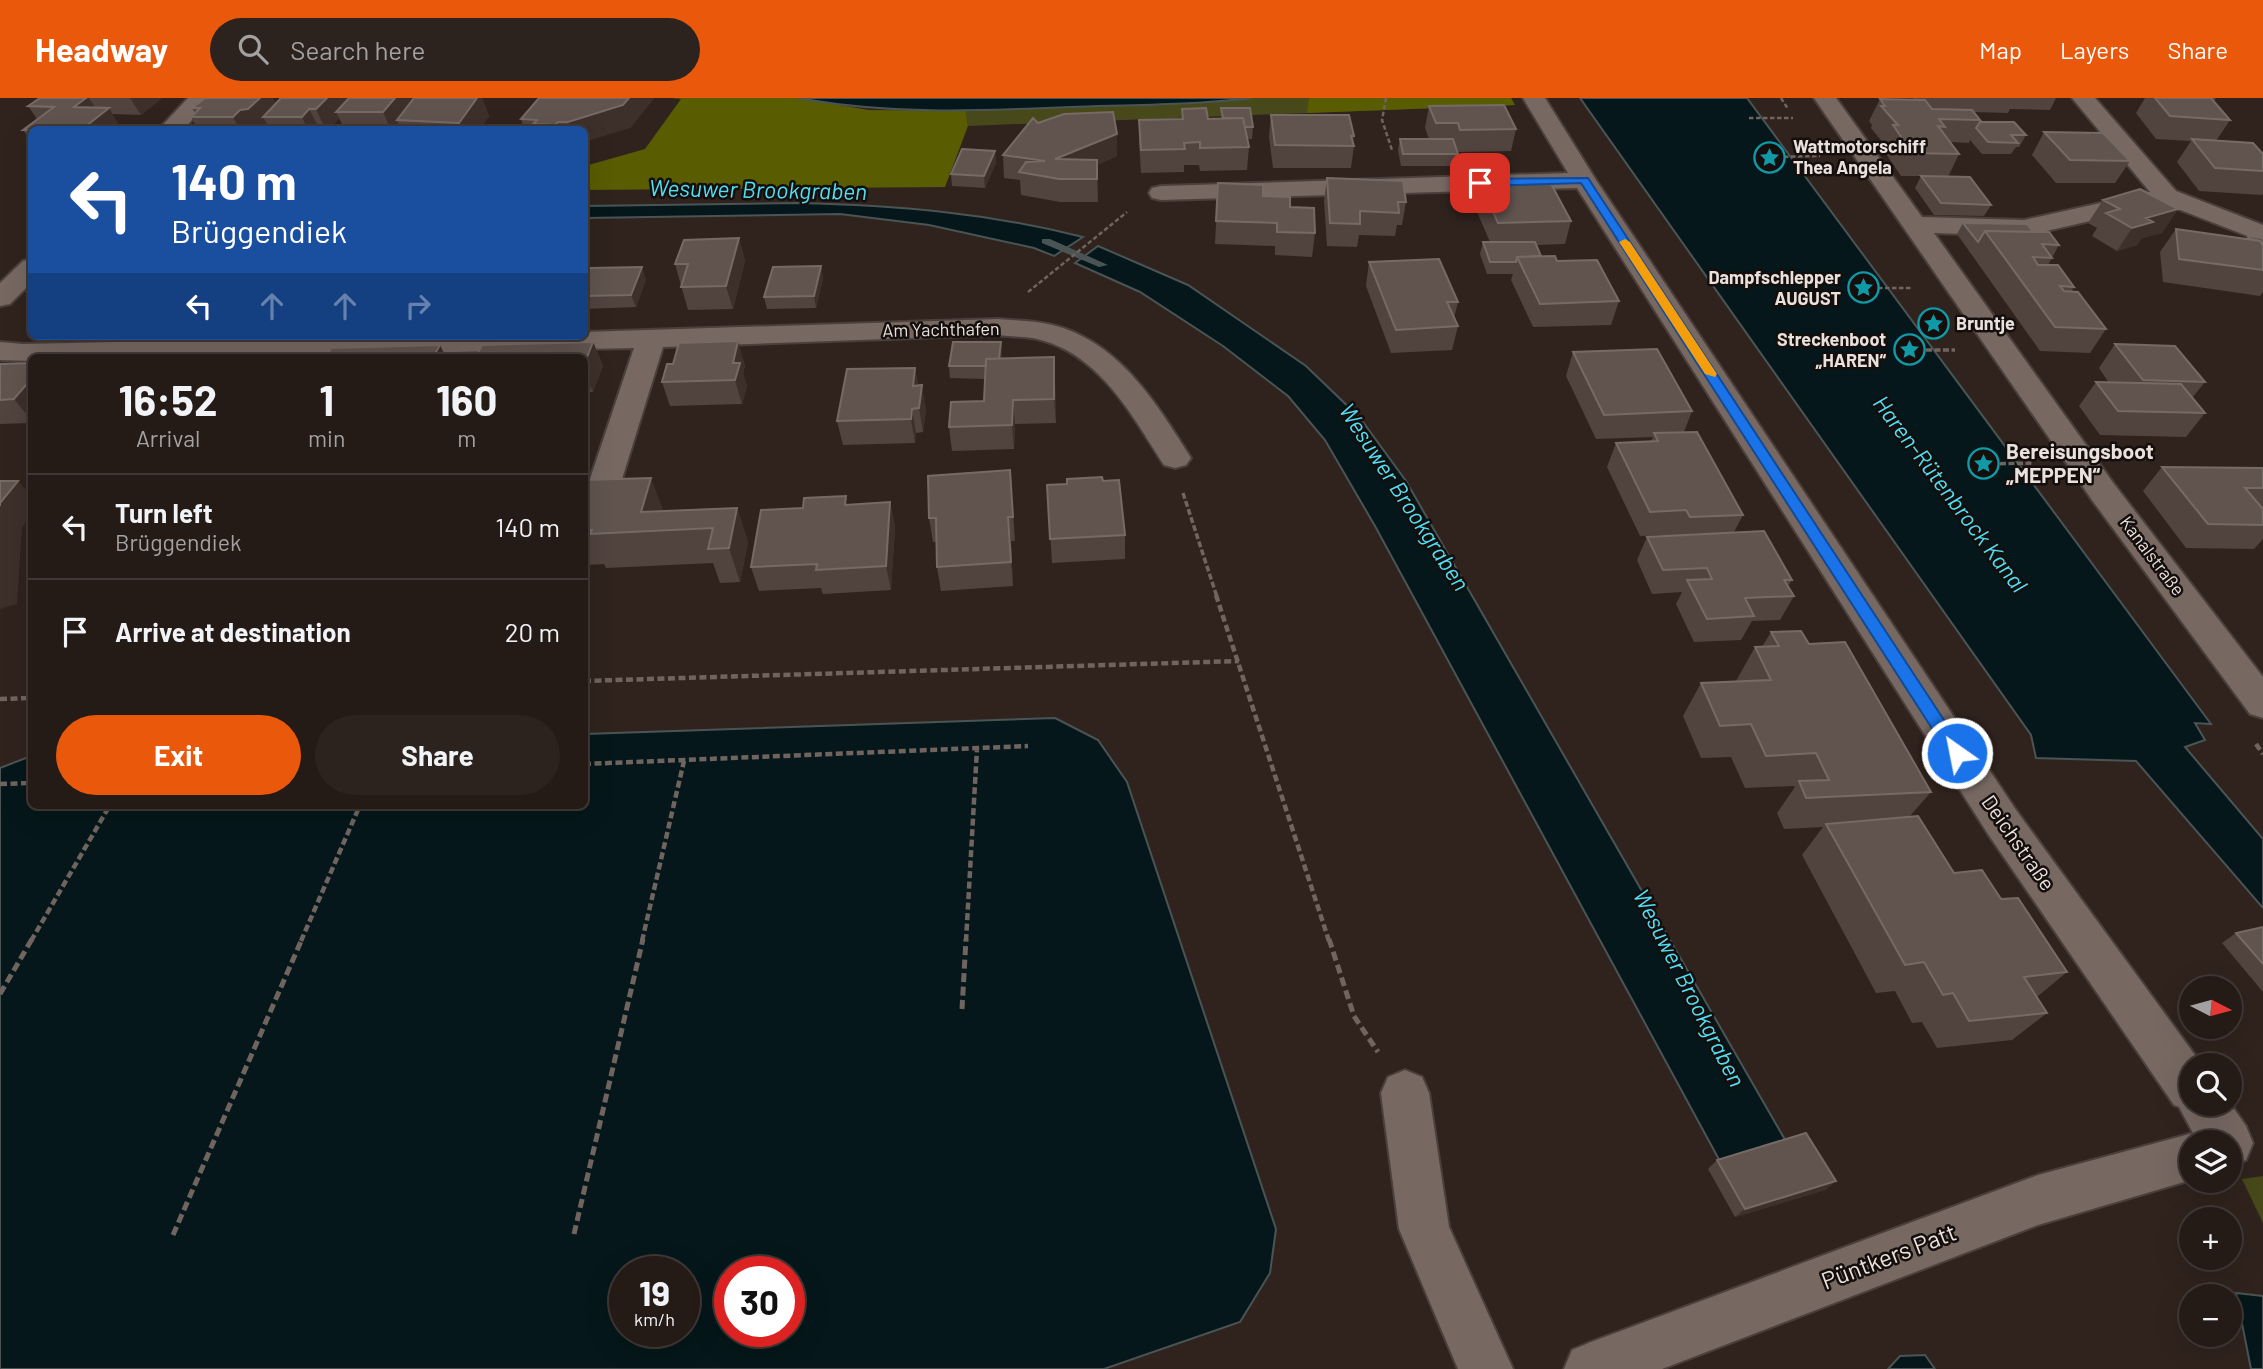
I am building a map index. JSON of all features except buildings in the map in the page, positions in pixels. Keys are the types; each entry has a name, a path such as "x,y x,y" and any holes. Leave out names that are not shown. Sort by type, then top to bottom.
{"street":[{"path":"173,126 201,98"},
{"name":"Deichstraße","path":"1534,98 1584,180 2002,822 2179,1072"},
{"name":"Kanalstraße","path":"1825,98 2103,492 2263,704"},
{"path":"2083,98 2167,196 2263,234"},
{"path":"1161,193 1584,180"},
{"path":"1915,225 2024,228 2167,196"},
{"path":"0,298 28,271"},
{"name":"Am Yachthafen","path":"0,351 315,353 999,327 1050,333 1087,349 1113,373 1143,408 1175,458"},
{"path":"606,479 652,339"},
{"path":"1405,1093 1424,1229 1486,1369"},
{"name":"Püntkers Patt","path":"1591,1369 2038,1200 2179,1159"}],"path":[{"path":"1386,98 1382,120 1403,185"},
{"path":"1749,118 1794,118"},
{"path":"1770,157 1821,156"},
{"path":"1039,280 1105,228"},
{"path":"1864,288 1915,288"},
{"path":"1909,350 1966,350"},
{"path":"1983,464 2035,463"},
{"path":"1184,496 1354,1016"},
{"path":"588,681 1239,661"},
{"path":"0,699 28,698"},
{"path":"588,764 1028,746"},
{"path":"962,1009 977,748"},
{"path":"575,1234 684,761"},
{"path":"0,784 28,783"},
{"path":"0,994 108,809"},
{"path":"173,1235 358,809"}],"shaded area":[{"path":"670,98 798,98 869,110 966,111 968,126 945,187 588,190 588,165 645,149 681,99"},
{"path":"1252,98 1511,98 1515,105 968,126 966,111"},
{"path":"1309,98 1511,98 1515,105 1307,113"},
{"path":"2263,1176 2263,1223 2242,1179"}],"water":[{"path":"798,98 1252,98 1184,103 967,110 867,107"},
{"name":"Haren-Rütenbrock Kanal","path":"1580,98 1747,98 2211,724 2195,723 2205,740 2185,747 2263,839 2263,908 2136,761 2036,758 2031,735"},
{"path":"798,203 870,206 977,216 1083,237 1054,256 1034,248 929,225 840,214 588,218 588,206"},
{"path":"1098,246 1188,285 1306,366 1360,418 1406,481 1788,1145 1722,1165 1375,526 1325,440 1288,396 1223,346 1140,292 1075,263"},
{"path":"1055,718 1098,740 1127,782 1276,1229 1270,1273 1240,1322 1104,1369 0,1369 0,768 28,757 28,809 588,809 588,734"},
{"path":"2242,1294 2263,1296 2263,1369 2251,1369 2242,1323"},
{"path":"1925,1355 1935,1369 1888,1369 1900,1356"}],"waterway":[{"name":"Wesuwer Brookgraben","path":"1046,241 1103,265"}],"slow traffic":[{"path":"1625,242 1711,374"}],"place":[{"name":"Wattmotorschiff Thea Angela","path":"1770,157"},
{"name":"Dampfschlepper AUGUST","path":"1864,288"},
{"name":"Bruntje","path":"1933,324"},
{"name":"Streckenboot „HAREN“","path":"1909,350"},
{"name":"Bereisungsboot „MEPPEN“","path":"1983,464"}],"route":[{"path":"1480,183 1584,180 1957,753"}]}
